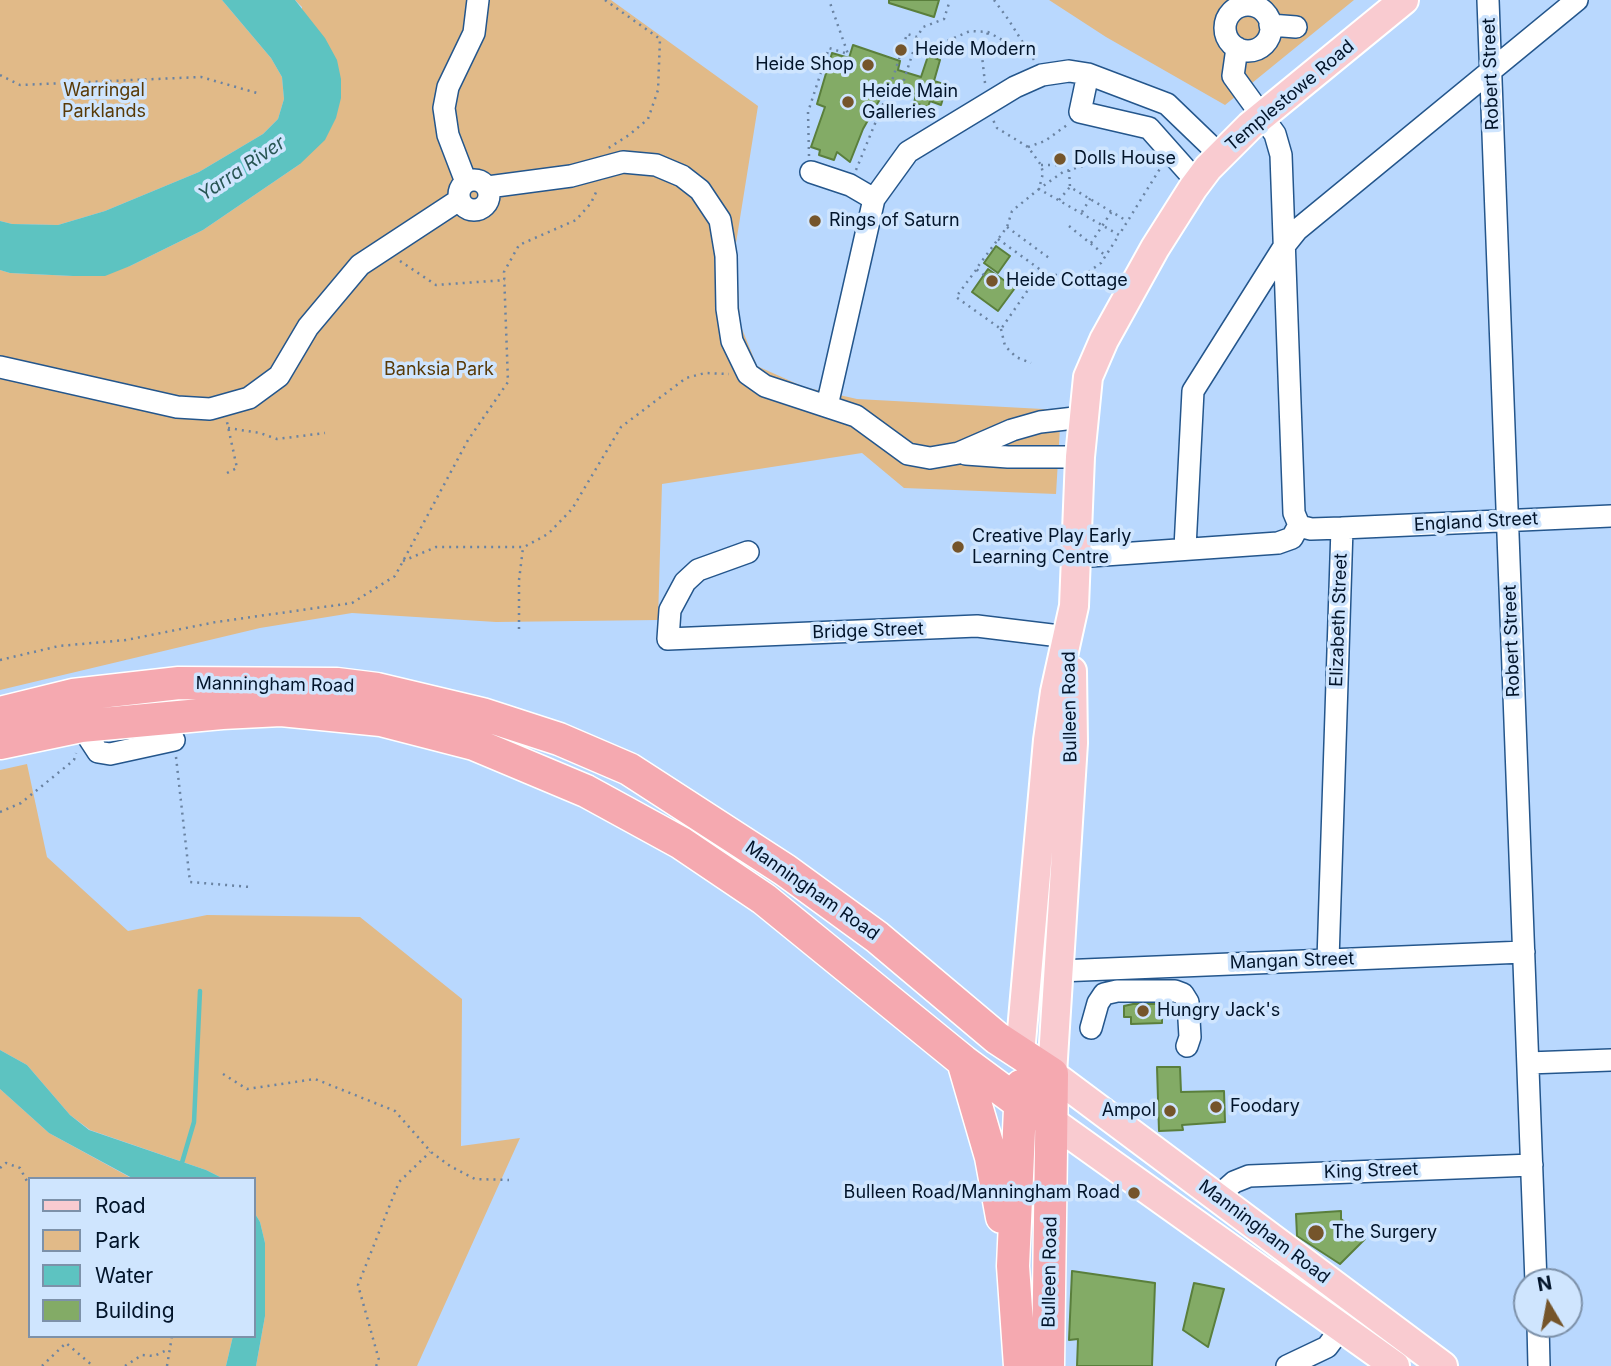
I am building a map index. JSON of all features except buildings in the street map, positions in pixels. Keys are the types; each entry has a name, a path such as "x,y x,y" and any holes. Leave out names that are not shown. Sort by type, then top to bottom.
{"highway":[{"name":"Manningham Road","path":"0,713 73,695 179,683 337,684 377,689 434,702 559,739 629,769 785,870 877,937 997,1038 1052,1074"},
{"name":"Manningham Road","path":"0,743 81,726 281,710 381,720 474,744 598,797 681,843 764,899 962,1061 1021,1104 1051,1121"},
{"path":"544,773 559,739"},
{"name":"Bulleen Road","path":"1020,1053 1021,1104 1013,1266 1020,1366"},
{"name":"Bulleen Road","path":"962,1061 991,1157 1013,1266"},
{"name":"Bulleen Road","path":"1048,1366 1052,1074"}],"main road":[{"name":"Templestowe Road","path":"1068,637 1074,606 1083,417 1088,377 1104,340 1155,248 1197,182 1220,155 1263,116 1405,0"},
{"name":"Bulleen Road","path":"1052,1074 1073,743 1073,683 1068,637"},
{"name":"Bulleen Road","path":"1020,1053 1048,740 1055,692 1068,637"},
{"name":"Manningham Road","path":"1052,1074 1443,1366"},
{"name":"Manningham Road","path":"1051,1121 1395,1366"}],"street":[{"path":"478,0 474,33 448,87 444,108 462,191 470,210 480,209 489,197 488,187"},
{"name":"Robert Street","path":"1488,0 1536,1268"},
{"path":"1185,548 1193,391 1285,245 1297,230 1577,0"},
{"path":"1242,3 1257,7 1270,25 1268,39 1258,49 1244,51 1227,38 1225,25 1231,13 1242,3"},
{"path":"1270,25 1296,27"},
{"path":"1076,557 1278,543 1292,538 1299,524 1294,513 1281,155 1275,135 1233,76 1237,48"},
{"path":"827,406 874,199 908,152 1015,87 1042,75 1069,71 1088,74 1167,104 1220,155"},
{"path":"1088,74 1080,112 1149,128 1197,182"},
{"path":"1149,128 1167,104"},
{"path":"0,367 177,407 210,409 249,398 279,376 308,327 359,265 462,191 480,181 488,187 571,176 622,162 656,165 682,176 700,190 720,220 726,256 727,309 732,341 748,374 765,386 846,411 867,422 908,454 930,458 959,453 1012,430 1083,417"},
{"path":"811,172 850,185 874,199"},
{"path":"959,453 1008,457 1080,457"},
{"name":"England Street","path":"1342,528 1611,516"},
{"name":"Elizabeth Street","path":"1299,524 1311,529 1342,528 1328,960"},
{"name":"Bridge Street","path":"748,552 698,570 685,582 670,610 668,639 977,626 1068,637"},
{"path":"81,726 98,752 110,754 174,740"},
{"name":"Mangan Street","path":"1059,971 1524,952"},
{"path":"1095,1031 1098,1003 1104,994 1175,991 1183,994 1188,1002 1190,1037 1187,1046"},
{"path":"1528,1063 1611,1060"},
{"name":"King Street","path":"1221,1199 1225,1190 1234,1182 1249,1176 1532,1165"},
{"path":"1287,1366 1327,1347 1342,1327"},
{"path":"1538,1338 1539,1366"}],"path":[{"path":"0,660 59,646 126,640 216,622 352,603 395,576 468,440 508,382 504,272 519,244 576,219 591,203 599,187 600,158 609,145 629,135 648,118 658,90 660,38 605,0"},
{"path":"811,172 808,112 812,99 829,48 848,54 829,0"},
{"path":"884,94 898,97 917,37 923,27 944,19 950,0"},
{"path":"994,0 1025,44 1042,75"},
{"path":"915,46 928,49 970,31 988,32 1013,46 1025,44"},
{"path":"988,32 982,56 986,107 997,128 1028,147 1041,165 1043,173 1039,189"},
{"path":"850,185 907,34 917,37"},
{"path":"0,75 20,85 201,78 257,93"},
{"path":"1028,147 1045,141 1064,129 1080,112"},
{"path":"1001,329 1030,287 1039,280 1056,275 1081,278 1101,263 1171,152"},
{"path":"1031,363 1016,357 1005,346 1001,329 956,297 1007,227 1012,211 1069,170 1096,162"},
{"path":"1041,165 1057,165"},
{"path":"1059,200 1070,187 1069,170"},
{"path":"1070,187 1128,221"},
{"path":"1039,189 1119,235"},
{"path":"1081,213 1091,197"},
{"path":"1091,243 1112,211"},
{"path":"1069,226 1106,256"},
{"path":"1007,227 1049,257"},
{"path":"998,239 1051,276"},
{"path":"388,246 398,260 436,285 505,280"},
{"path":"976,269 984,275"},
{"path":"403,561 436,547 524,547 548,534 572,509 621,427 686,378 705,373 748,374"},
{"path":"224,405 237,468 227,473"},
{"path":"228,428 260,433 277,439 325,433"},
{"path":"519,629 519,580 524,547"},
{"path":"0,812 21,803 74,760 81,726"},
{"path":"174,740 190,882 250,887"},
{"path":"223,1074 247,1089 315,1079 395,1111 430,1152 450,1166 475,1179 509,1180"},
{"path":"376,1366 379,1360 358,1285 399,1182 430,1152"},
{"path":"0,1168 6,1163 20,1168 28,1183"},
{"path":"167,1366 172,1338"},
{"path":"42,1366 66,1343 93,1366"},
{"path":"125,1366 142,1355 154,1356 169,1349"}],"green space":[{"name":"Warringal Parklands","path":"0,0 222,0 271,58 282,77 284,99 278,119 263,134 199,172 105,211 58,225 12,224 0,221"},
{"name":"Banksia Park","path":"295,0 611,0 758,106 736,243 740,324 757,366 804,387 857,399 1061,410 1056,494 904,488 862,453 662,484 658,620 496,622 352,613 260,628 0,690 0,270 10,273 73,276 130,266 203,230 300,164 302,7"},
{"path":"1049,0 1354,0 1225,105 1106,37"},
{"path":"27,764 47,857 128,931 207,915 360,917 462,999 461,1146 520,1138 417,1366 256,1366 265,1316 265,1243 256,1215 256,1177 220,1177 90,1130 70,1115 27,1065 0,1050 0,770"},
{"path":"0,1089 49,1133 129,1177 28,1177 28,1338 233,1338 226,1366 0,1366"}],"water":[{"name":"Yarra River","path":"222,0 295,0 325,38 337,60 341,98 336,118 325,140 300,164 203,230 105,276 10,273 0,270 0,221 12,224 58,225 105,211 199,172 263,134 278,119 284,99 282,77 271,58"},
{"path":"0,1050 27,1065 70,1115 89,1130 220,1177 130,1177 49,1133 0,1089"},
{"path":"256,1215 265,1243 265,1316 256,1366 226,1366 233,1338 256,1338"}],"waterway":[{"path":"181,1166 194,1122 200,991"}],"place":[{"name":"Heide Modern","path":"901,50"},
{"name":"Heide Shop","path":"868,65"},
{"name":"Heide Main Galleries","path":"848,102"},
{"name":"Dolls House","path":"1060,159"},
{"name":"Rings of Saturn","path":"815,221"},
{"name":"Heide Cottage","path":"992,281"},
{"name":"Creative Play Early Learning Centre","path":"958,547"},
{"name":"Hungry Jack's","path":"1143,1011"},
{"name":"Foodary","path":"1216,1107"},
{"name":"Ampol","path":"1170,1111"},
{"name":"Bulleen Road/Manningham Road","path":"1134,1193"},
{"name":"The Surgery","path":"1316,1233"}]}
